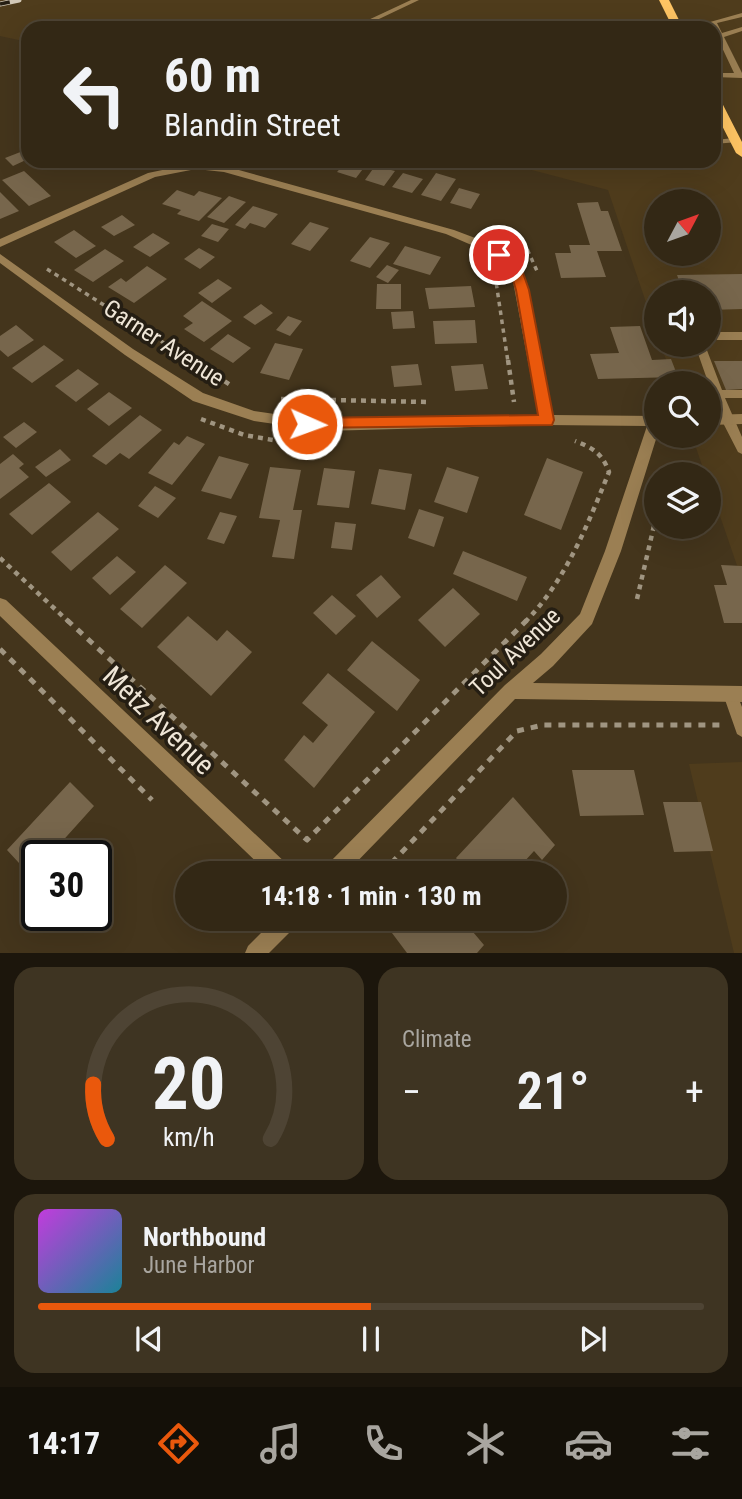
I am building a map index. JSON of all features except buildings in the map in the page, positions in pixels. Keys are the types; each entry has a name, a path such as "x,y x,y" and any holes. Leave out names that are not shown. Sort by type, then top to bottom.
{"main road":[{"path":"664,0 674,21"},
{"path":"721,111 742,153"}],"street":[{"path":"0,243 152,175 186,168"},
{"path":"215,168 450,232 493,251 510,264 518,276 546,420"},
{"name":"Garner Avenue","path":"0,258 151,367 198,397 254,416 323,426 546,420 644,421"},
{"path":"721,419 742,419"},
{"name":"Toul Avenue","path":"345,861 511,691 547,660 586,619 613,551 647,448"},
{"name":"Metz Avenue","path":"0,605 269,861"},
{"path":"511,691 736,694"},
{"path":"256,953 277,931"}],"lane":[{"path":"370,21 416,0"},
{"path":"717,21 742,15"},
{"path":"721,37 742,29"},
{"path":"721,44 741,76"},
{"path":"721,75 741,76"},
{"path":"721,336 742,336"},
{"path":"721,394 742,394"},
{"path":"721,404 742,449"},
{"path":"736,694 741,727"}],"path":[{"path":"41,264 215,378 236,388"},
{"path":"492,269 514,402 502,402"},
{"path":"271,397 305,401 437,402"},
{"path":"191,414 244,435 281,440"},
{"path":"0,558 307,840 546,601 590,518 609,472 606,461 595,449 578,441 565,440"},
{"path":"637,599 651,539"},
{"path":"0,649 152,800"},
{"path":"393,861 517,731 543,725 741,727"}],"shaded area":[{"path":"0,0 742,0 742,580 721,519 721,462 701,462 696,448 721,448 721,371 670,371 665,357 721,357 721,280 644,280 644,296 608,190 524,168 721,168 721,21 21,21 21,40 0,36"},
{"path":"742,762 742,953 734,953 689,764"}],"railway":[{"path":"0,4 19,0"}],"route":[{"path":"307,424 323,426 546,420 523,290 510,264 499,255"}]}
